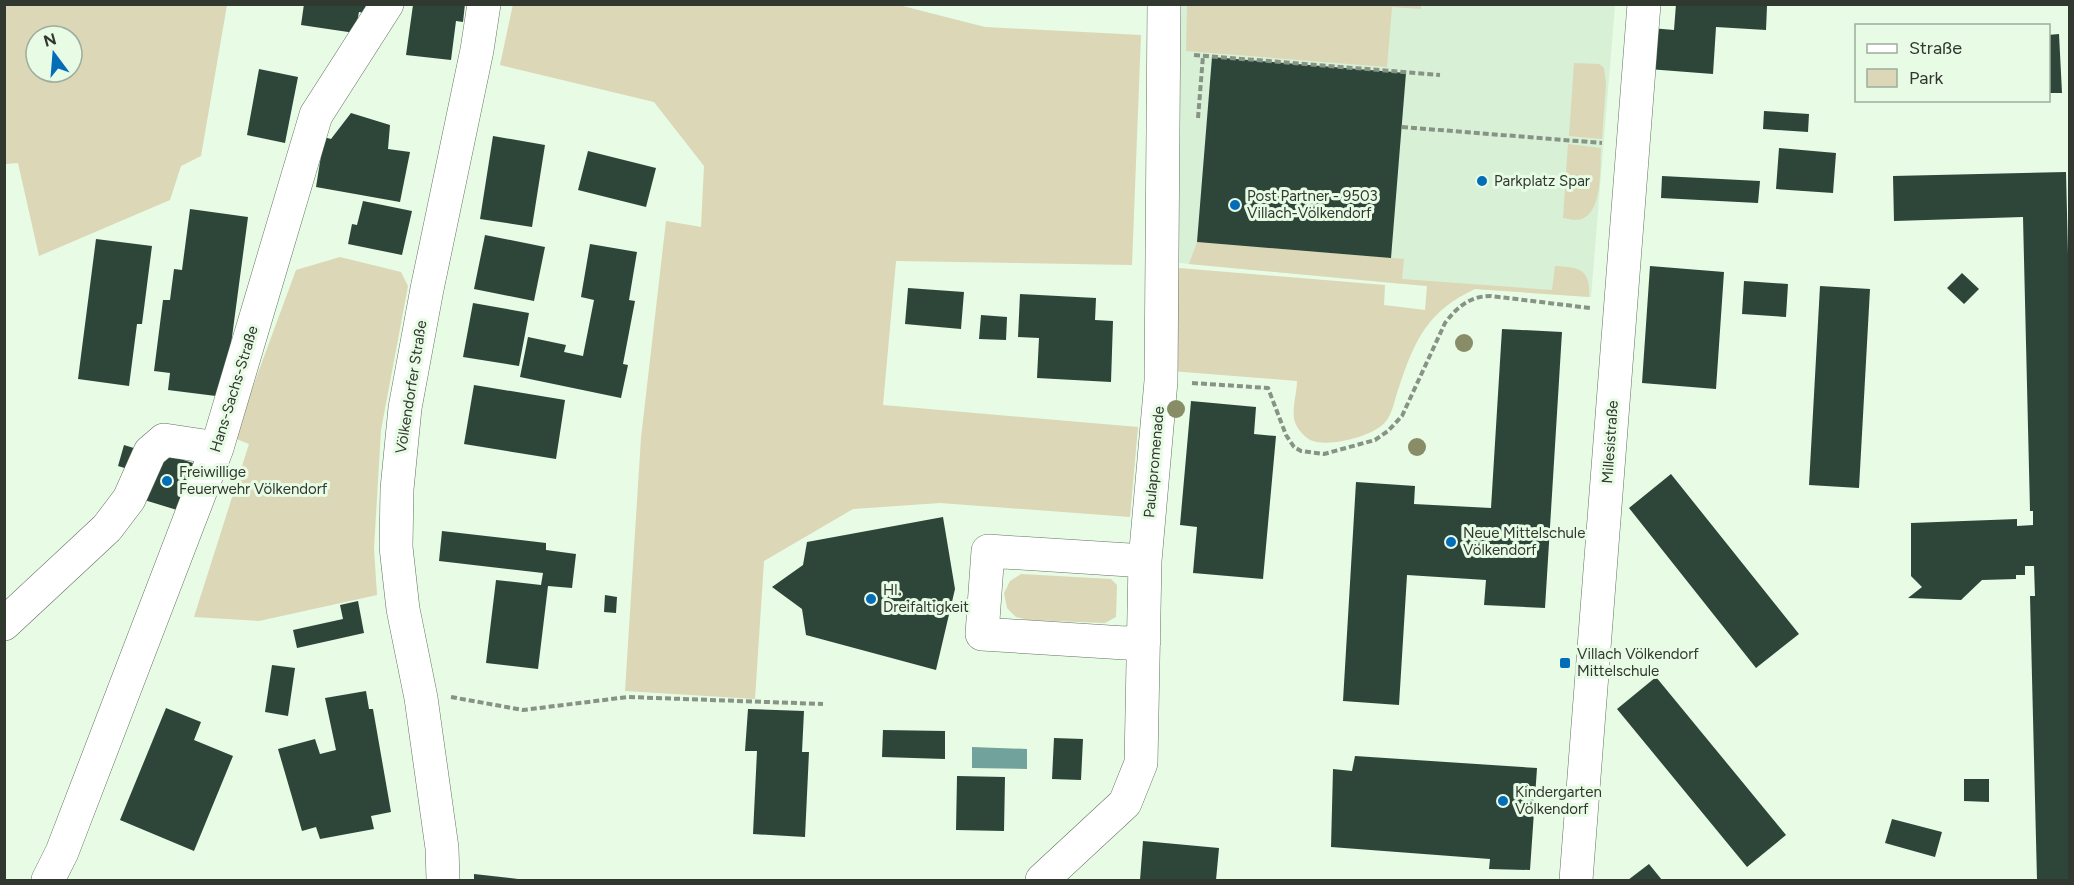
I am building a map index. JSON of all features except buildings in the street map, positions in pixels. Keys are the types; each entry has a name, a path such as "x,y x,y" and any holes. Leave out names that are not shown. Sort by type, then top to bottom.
{"street":[{"name":"Hans-Sachs-Straße","path":"48,880 62,852 217,448 316,115 387,4"},
{"name":"Völkendorfer Straße","path":"443,880 442,848 421,698 403,609 396,547 398,477 405,408 427,289 477,50 484,4"},
{"name":"Paulapromenade","path":"1042,880 1125,803 1141,763 1145,561 1161,381 1164,4"},
{"name":"Millesistraße","path":"1576,880 1644,4"},
{"path":"4,624 107,528 129,499 150,452 164,440 217,448"},
{"path":"1144,641 1125,643 982,634 988,551 1145,561"}],"path":[{"path":"1163,52 1440,75"},
{"path":"1197,122 1203,56"},
{"path":"1402,127 1606,143"},
{"path":"1161,381 1268,388 1286,435 1294,447 1307,453 1324,454 1375,440 1388,431 1402,416 1445,323 1454,312 1476,297 1491,296 1594,309"},
{"path":"421,698 447,696 523,710 628,698 823,704"}],"shaded area":[{"path":"1179,5 1615,5 1591,297 1401,284 1170,262"}],"green space":[{"path":"513,4 895,4 985,27 1141,35 1132,265 896,261 883,405 1138,427 1130,517 940,503 853,509 764,561 755,699 625,691 641,438 666,221 701,227 704,166 654,102 500,65"},
{"path":"1421,4 1421,9 1392,7 1387,67 1186,51 1187,5"},
{"path":"4,5 227,5 201,156 181,166 170,200 39,256 18,163 5,164"},
{"path":"1574,63 1599,64 1604,68 1606,84 1602,139 1569,136"},
{"path":"1568,144 1601,148 1597,198 1589,214 1580,220 1563,218"},
{"path":"1197,242 1404,259 1402,279 1552,290 1555,266 1571,267 1582,271 1588,280 1589,297 1475,289 1446,307 1425,328 1411,355 1386,421 1363,436 1330,443 1313,441 1302,433 1294,418 1297,381 1171,371 1179,268 1385,285 1384,305 1425,310 1427,286 1189,264"},
{"path":"340,257 401,272 408,286 381,430 374,549 377,595 259,621 194,617 249,444 234,438 296,270"},
{"path":"1021,574 1111,579 1117,585 1116,617 1105,623 1029,620 1016,617 1007,608 1004,593 1010,581"}],"water":[{"path":"972,747 1027,749 1027,769 972,768"}],"place":[{"name":"Parkplatz Spar","path":"1482,181"},
{"name":"Post Partner - 9503 Villach-Völkendorf","path":"1235,205"},
{"name":"Freiwillige Feuerwehr Völkendorf","path":"167,481"},
{"name":"Neue Mittelschule Völkendorf","path":"1451,542"},
{"name":"Hl. Dreifaltigkeit","path":"871,599"},
{"name":"Villach Völkendorf Mittelschule","path":"1565,663"},
{"name":"Kindergarten Völkendorf","path":"1503,801"}]}
